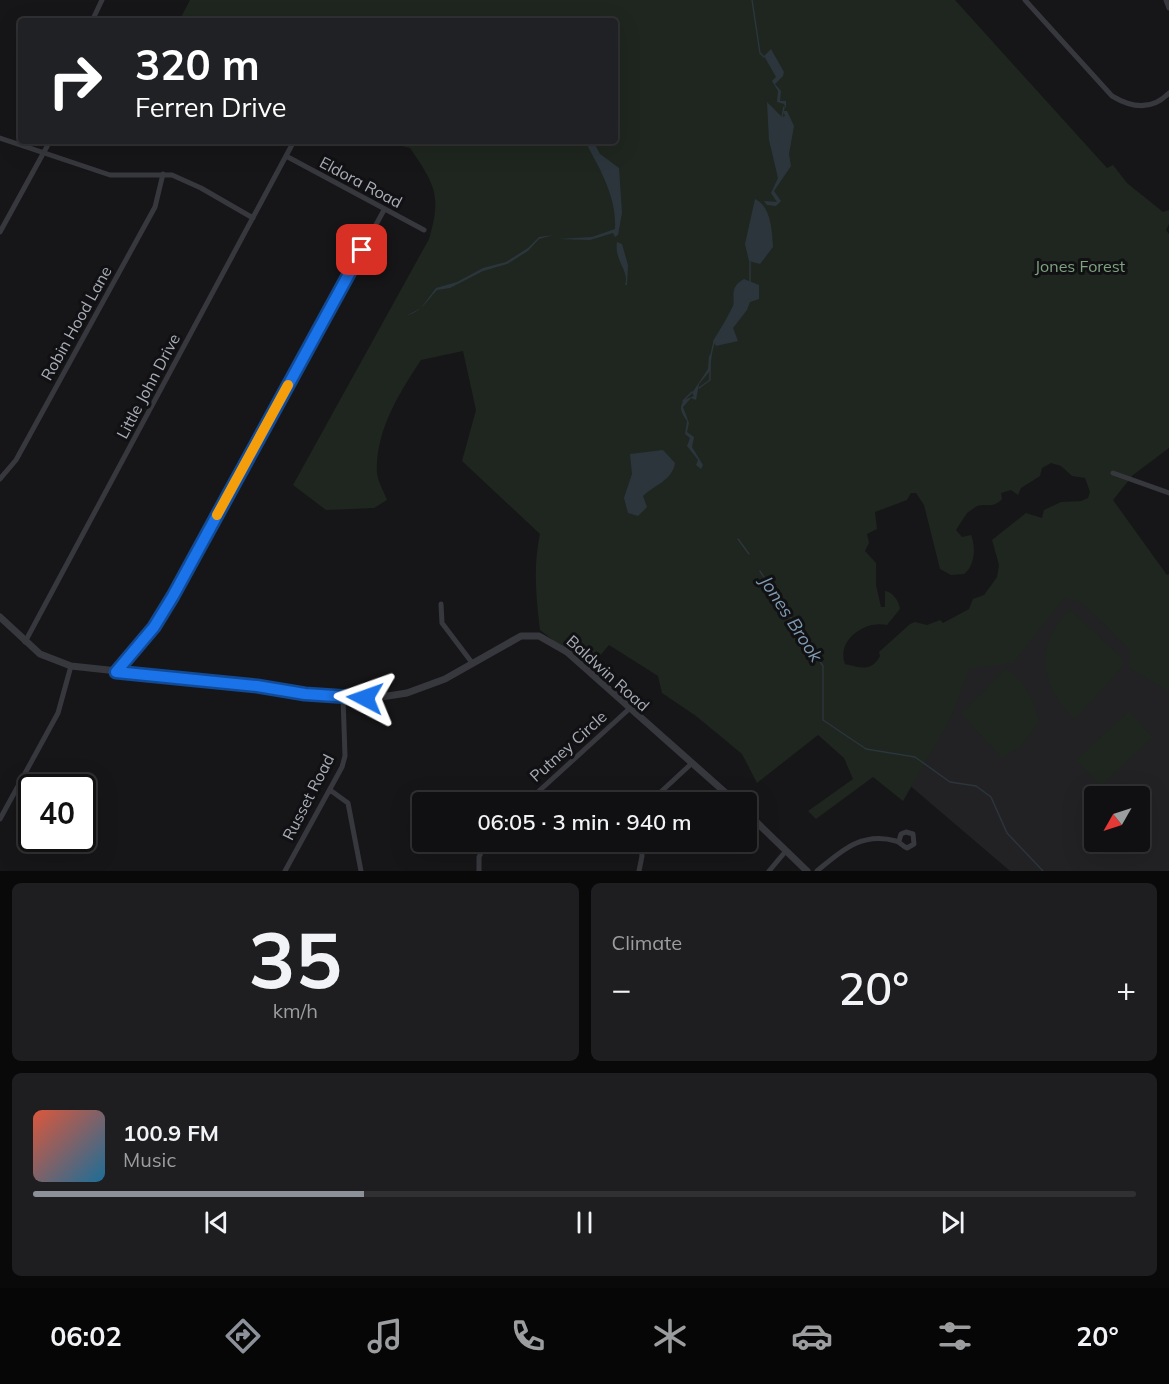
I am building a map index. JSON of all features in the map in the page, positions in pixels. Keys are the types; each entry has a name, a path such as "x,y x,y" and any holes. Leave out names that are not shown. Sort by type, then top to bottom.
{"street":[{"path":"93,18 102,0"},
{"path":"1026,0 1112,96 1127,104 1143,107 1158,102 1169,93"},
{"path":"1166,0 1169,8"},
{"path":"0,138 18,144"},
{"path":"19,144 110,175 163,174 183,179 253,218"},
{"path":"0,232 48,144"},
{"name":"Little John Drive","path":"25,642 292,144"},
{"name":"Eldora Road","path":"286,156 424,230"},
{"name":"Robin Hood Lane","path":"0,479 16,460 155,207 163,174"},
{"path":"116,672 154,627 173,596 384,210"},
{"path":"1113,473 1169,494"},
{"path":"441,604 442,623 473,664"},
{"name":"Baldwin Road","path":"0,617 25,642 45,657 71,666 375,698 407,693 445,679 513,639 539,636 560,646 628,709 724,792"},
{"path":"0,819 58,713 71,666"},
{"name":"Russet Road","path":"285,871 330,790 345,756 343,696"},
{"name":"Putney Circle","path":"538,792 628,709"},
{"path":"661,792 691,764"},
{"path":"330,790 348,803 361,871"},
{"path":"757,823 807,871"},
{"path":"817,871 855,842 864,839 899,841"},
{"path":"479,871 481,852"},
{"path":"639,871 642,852"},
{"path":"769,871 785,852"}],"shaded area":[{"path":"771,49 784,72 775,84 781,91 780,101 786,101 786,108 784,104 777,102 778,91 772,81 776,77 764,56"},
{"path":"767,102 782,117 785,116 783,111 787,111 794,126 789,154 791,166 774,191 781,201 776,206 767,205 764,201 777,202 771,193 778,178 769,140"},
{"path":"587,144 595,144 600,154 619,168 622,213 618,235 615,237 613,233 590,240 557,239 592,237 615,229 613,205 601,172"},
{"path":"755,199 760,202 767,213 773,241 773,247 760,264 749,261 745,244"},
{"path":"554,235 539,239 528,251 507,264 483,271 450,288 437,290 422,307 436,288 457,282 483,268 506,262 528,248 539,237"},
{"path":"617,242 622,244 628,265 627,285 625,285 625,275 618,255"},
{"path":"744,279 759,285 759,299 750,302 747,310 733,328 738,341 716,346 713,341 732,308 734,290"},
{"path":"712,353 710,371 699,384 696,400 691,398 683,407 689,423 687,432 694,437 692,447 703,465 701,469 696,465 698,460 687,446 690,438 685,434 687,421 681,411 681,406 684,400 694,396 692,393 708,369 709,356"},
{"path":"663,450 675,463 673,469 666,478 643,496 647,507 638,516 628,513 624,498 632,474 630,454"},
{"path":"1061,541 1169,587 1169,871 1010,871 880,760"}],"green space":[{"name":"Jones Forest","path":"190,0 955,0 1107,168 1113,165 1127,183 1163,212 1169,210 1169,224 1166,230 1169,234 1169,448 1133,475 1113,500 1167,575 1169,574 1169,692 1130,668 1129,649 1082,603 1065,597 1013,663 969,669 951,718 903,801 873,777 816,819 808,811 853,779 844,758 818,735 757,783 742,754 696,716 662,693 658,676 609,645 589,669 540,630 536,570 540,534 462,461 476,410 463,351 421,360 397,399 384,428 377,458 377,473 387,500 374,508 326,510 293,485 429,239 433,224 434,191 410,148 393,144 618,144 618,18 181,18","holes":["1051,463 1061,466 1072,476 1085,478 1090,492 1088,498 1081,501 1061,502 1044,510 1042,518 1026,513 992,540 999,565 997,577 984,595 973,599 969,609 943,623 940,620 927,625 915,622 910,624 879,652 880,656 869,667 845,664 843,655 845,647 854,634 870,626 887,625 900,609 895,597 885,591 885,607 881,607 876,585 876,563 865,551 869,543 867,534 877,529 875,512 907,500 911,493 916,493 924,505 940,569 951,575 964,574 968,571 972,561 974,545 971,535 962,537 956,530 967,513 977,506 996,504 1002,499 1001,493 1011,490 1018,495 1021,488 1040,476 1042,468"]},
{"path":"1070,610 1122,658 1122,667 1075,719 1055,694 1046,666 1046,651 1050,636"},
{"path":"1006,668 1028,692 1039,722 1020,747 1002,758 961,714"},
{"path":"1129,711 1153,737 1101,786 1076,760"}],"waterway":[{"name":"Jones Brook","path":"752,0 760,53 764,57"},
{"name":"Jones Brook","path":"782,117 784,107"},
{"name":"Jones Brook","path":"750,261 750,283"},
{"name":"Jones Brook","path":"711,355 714,342"},
{"name":"Jones Brook","path":"699,388 710,380 710,365"},
{"name":"Jones Brook","path":"683,401 692,392"},
{"name":"Jones Brook","path":"738,539 749,554"},
{"name":"Jones Brook","path":"760,571 823,666 823,720 866,749 915,757 950,782 976,786 991,797 1007,833 1043,871"}],"slow traffic":[{"path":"217,515 288,385"}],"route":[{"path":"362,250 173,596 154,627 116,672 257,686 305,694 365,698"}]}
